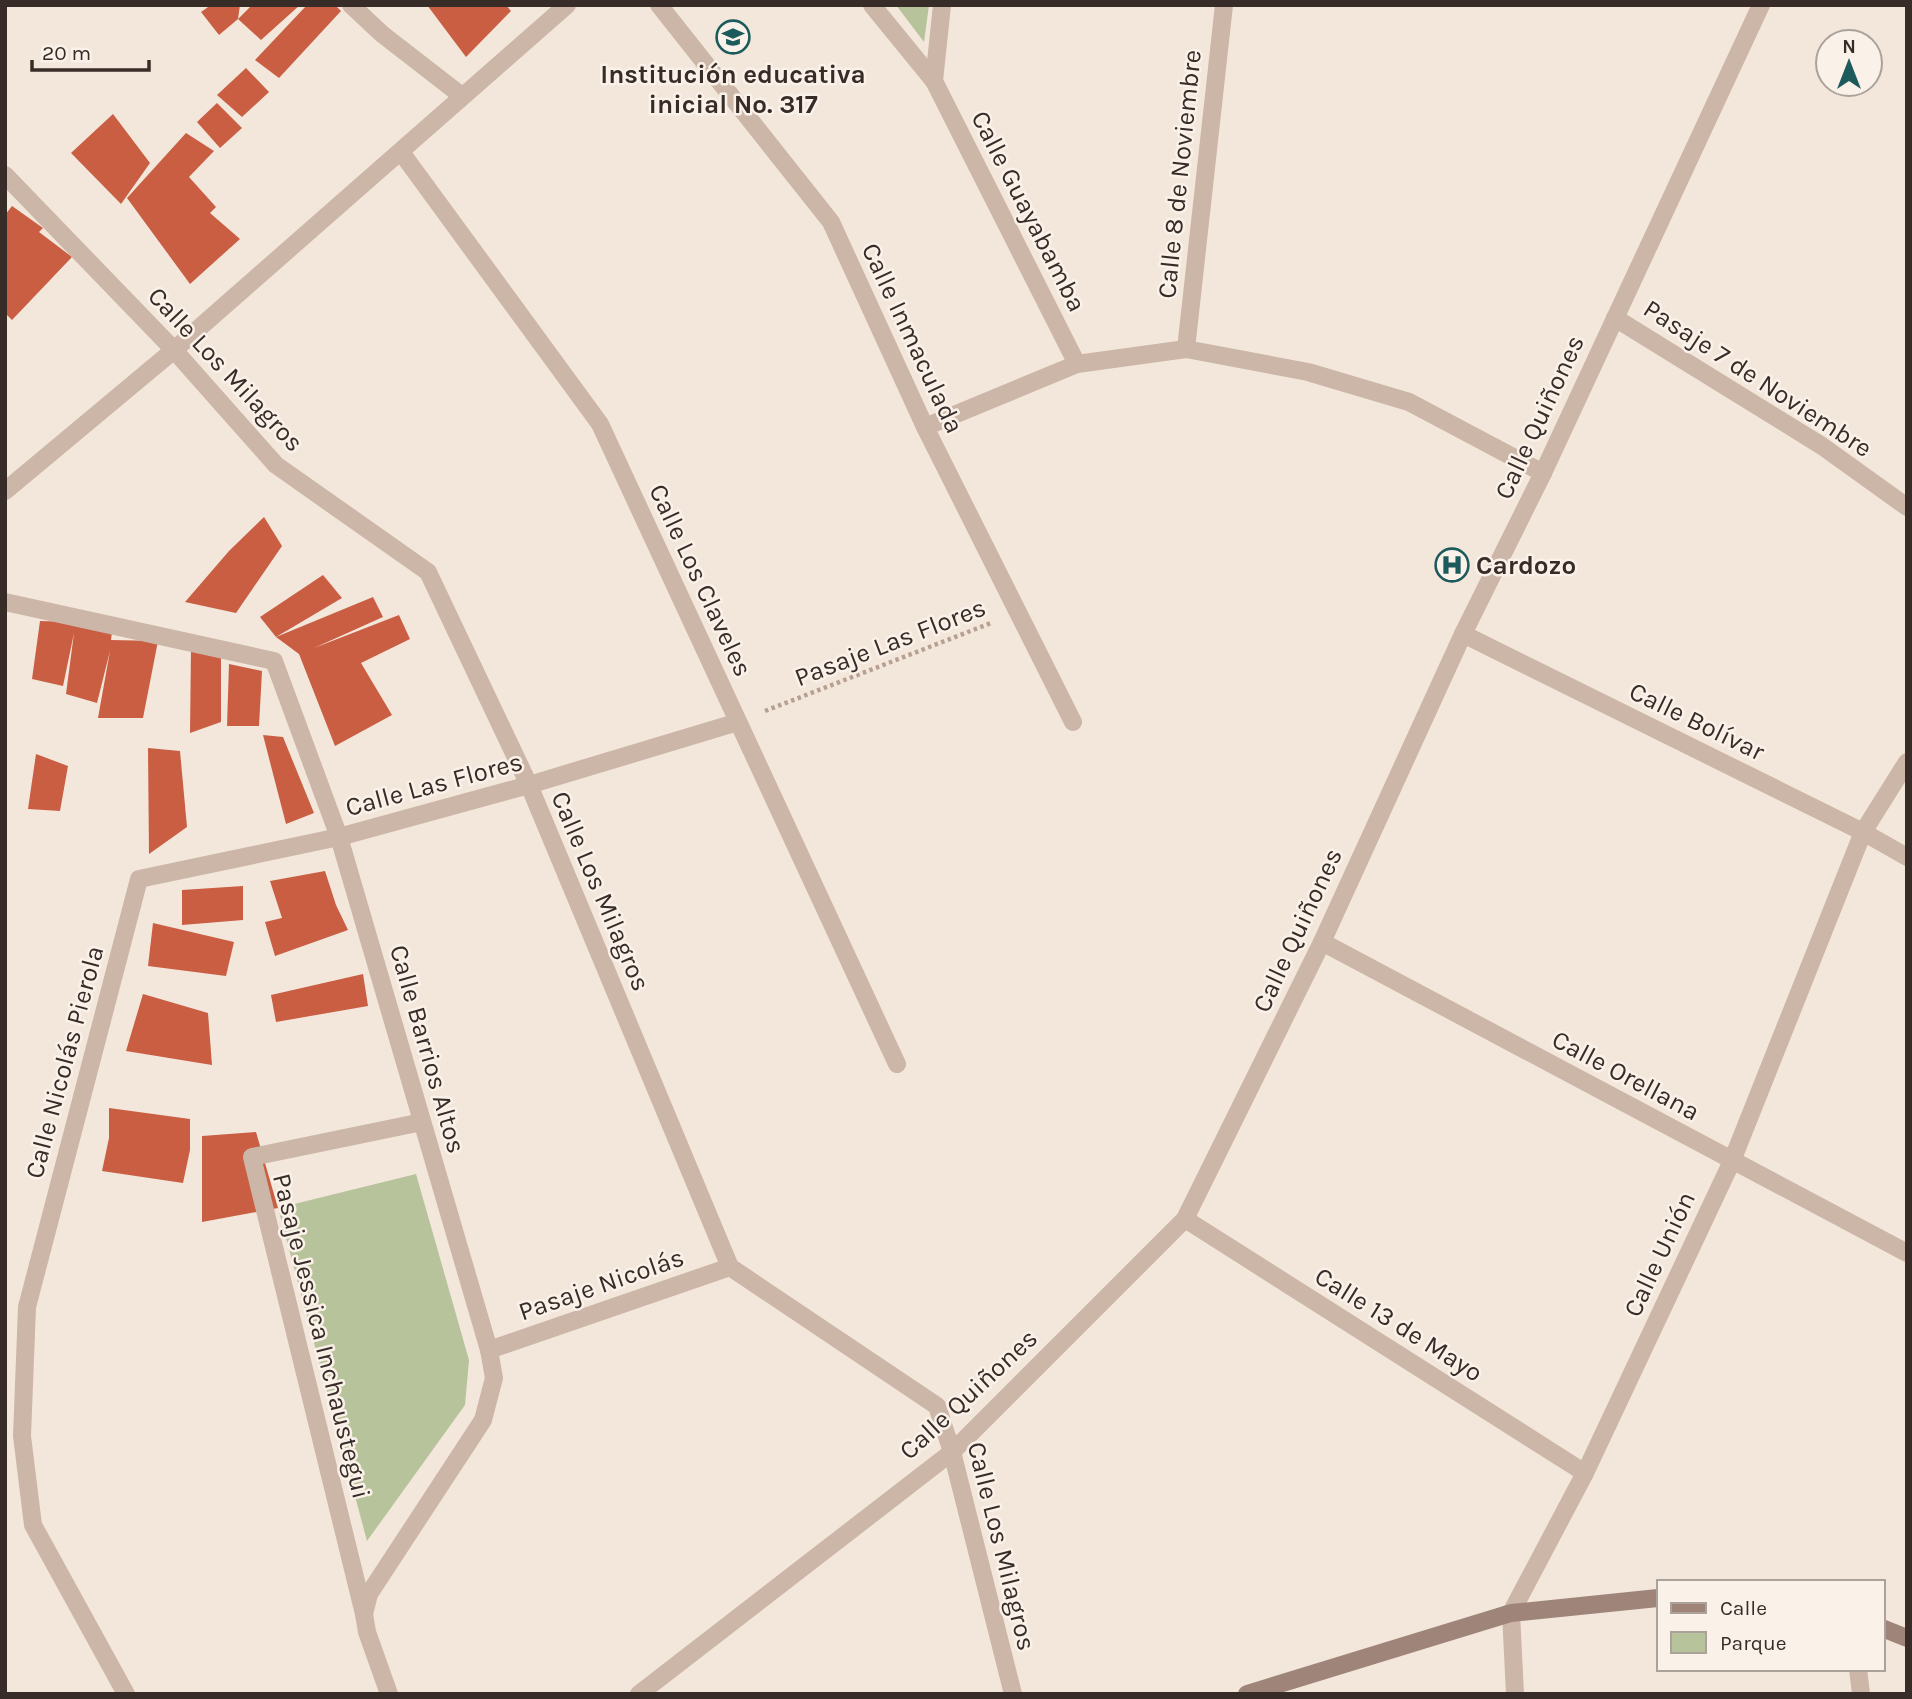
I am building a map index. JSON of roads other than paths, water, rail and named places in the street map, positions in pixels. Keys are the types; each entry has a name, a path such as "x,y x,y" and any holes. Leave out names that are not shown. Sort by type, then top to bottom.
{"main road":[{"path":"1247,1694 1511,1613 1657,1598"},
{"path":"1884,1629 1907,1638"}],"street":[{"path":"351,5 382,34 462,96"},
{"path":"5,491 174,350 567,5"},
{"name":"Calle Inmaculada","path":"659,5 831,222 925,427 1073,722"},
{"name":"Calle Guayabamba","path":"872,5 934,81 1077,365"},
{"path":"934,81 943,5"},
{"name":"Calle 8 de Noviembre","path":"1186,349 1224,5"},
{"name":"Calle Quiñones","path":"639,1694 952,1452 1185,1219 1321,942 1760,5"},
{"name":"Calle Los Claveles","path":"401,152 600,424 897,1064"},
{"name":"Calle Los Milagros","path":"5,175 174,350 276,466 428,572 529,785 730,1268 937,1406 952,1452 1013,1694"},
{"name":"Pasaje 7 de Noviembre","path":"1615,318 1822,446 1907,507"},
{"path":"925,427 1077,365 1186,349 1308,372 1409,402 1543,473"},
{"name":"Calle Barrios Altos","path":"5,602 274,661 339,837 489,1350 494,1378 482,1420 369,1594 364,1614"},
{"name":"Calle Bolívar","path":"1463,634 1863,832 1907,857"},
{"name":"Calle Las Flores","path":"139,878 339,837 529,785 738,722"},
{"path":"1863,832 1907,762"},
{"name":"Calle Unión","path":"1511,1613 1585,1473 1732,1161 1863,832"},
{"name":"Calle Nicolás Pierola","path":"126,1694 33,1525 22,1436 27,1307 139,878"},
{"name":"Calle Orellana","path":"1321,942 1907,1253"},
{"name":"Pasaje Jessica Inchaustegui","path":"364,1614 251,1157 422,1122"},
{"name":"Calle 13 de Mayo","path":"1185,1219 1585,1473"},
{"name":"Pasaje Nicolás","path":"489,1350 730,1268"},
{"path":"1511,1613 1515,1694"},
{"path":"364,1614 367,1632 390,1694"},
{"path":"1858,1671 1861,1694"}],"place":[{"name":"Institución educativa inicial No. 317","path":"733,37"},
{"name":"Cardozo","path":"1452,565"}]}
